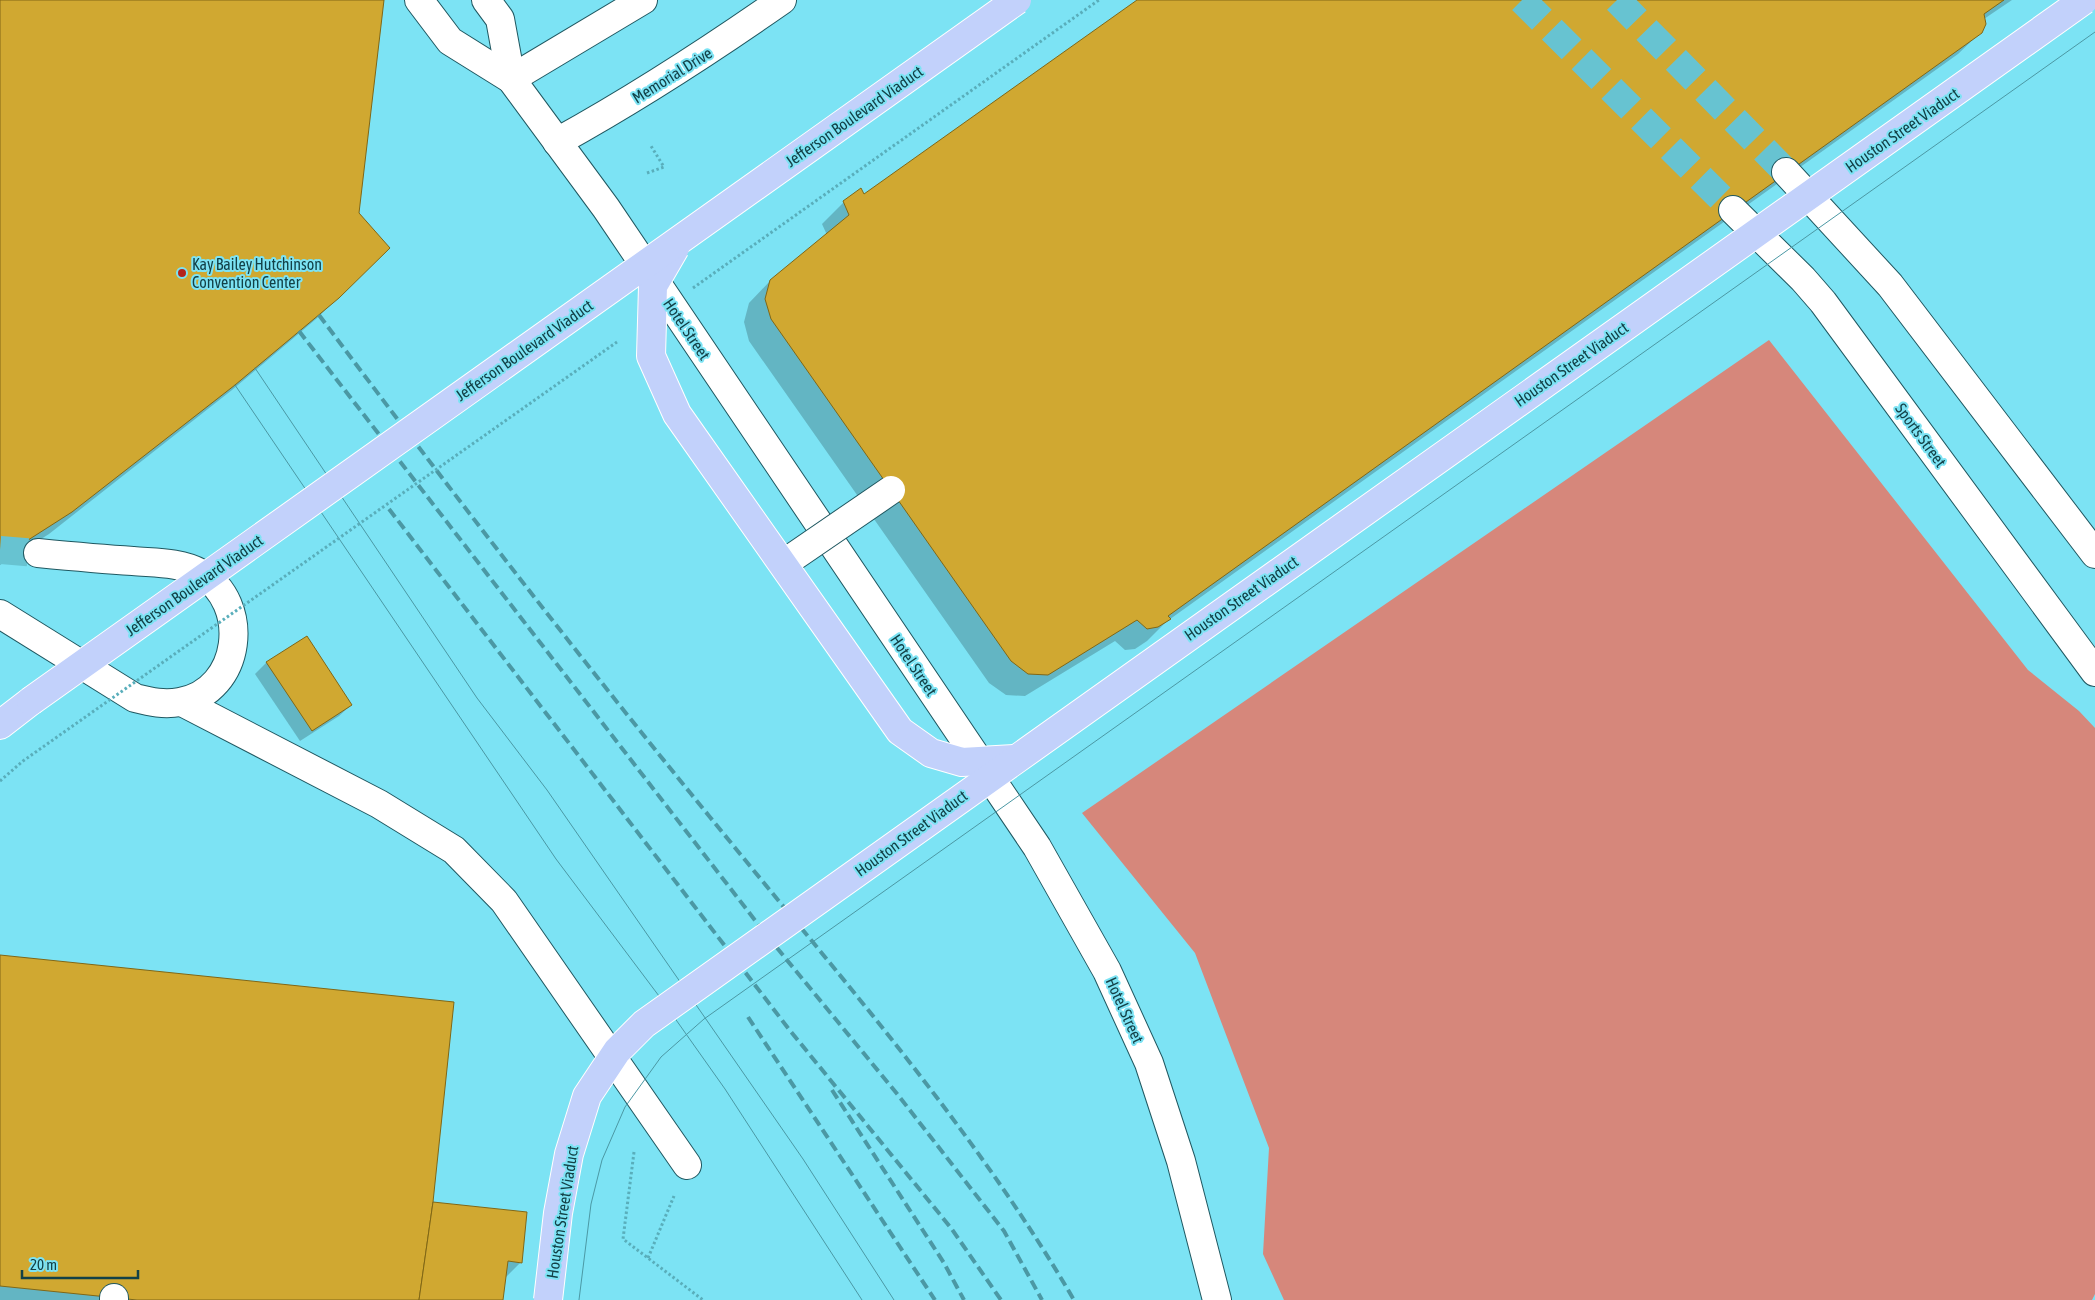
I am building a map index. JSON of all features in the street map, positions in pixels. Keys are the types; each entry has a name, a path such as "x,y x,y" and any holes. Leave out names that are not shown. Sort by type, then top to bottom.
{"main road":[{"name":"Jefferson Boulevard Viaduct","path":"0,726 31,701 1017,0"},
{"name":"Houston Street Viaduct","path":"548,1300 558,1213 568,1154 586,1096 617,1051 644,1024 1014,759 2084,0"},
{"path":"681,238 653,286 651,356 677,414 900,731 931,753 962,762 1014,759"}],"street":[{"name":"Hotel Street","path":"419,0 450,41 511,79 606,208 1041,855 1107,971 1149,1063 1182,1162 1217,1300"},
{"name":"Hotel Street","path":"486,0 500,19 511,79"},
{"path":"511,79 642,0"},
{"name":"Memorial Drive","path":"557,142 624,104 716,47 782,0"},
{"path":"1786,172 1890,285 2095,554"},
{"name":"Sports Street","path":"1733,210 1803,279 1823,302 2095,672"},
{"path":"783,564 891,490"},
{"path":"0,614 135,698 158,704 182,702 204,692 221,676 232,656 235,632 230,608 218,588 200,573 177,565 38,553"},
{"path":"182,702 379,804 454,850 504,901 687,1165"}],"path":[{"path":"0,780 23,761 1099,0"},
{"path":"647,173 664,167 651,146"},
{"path":"634,1152 623,1239 703,1300"},
{"path":"648,1258 687,1165"}],"shaded area":[{"path":"1769,340 2028,670 2079,711 2095,728 2095,1294 2092,1300 1284,1300 1263,1254 1269,1148 1195,953 1082,813"}],"building":[{"name":"Kay Bailey Hutchinson Convention Center","path":"0,0 384,0 359,213 390,248 339,298 235,385 72,512 0,558"},
{"path":"1137,0 2004,0 1984,14 1986,24 1982,33 1168,616 1171,619 1158,627 1147,629 1137,620 1048,675 1028,674 1011,661 771,319 765,299 770,280 849,215 843,201 861,188 864,194"},
{"path":"307,636 352,705 312,731 266,662"},
{"path":"0,955 454,1002 433,1202 419,1300 137,1300 0,1286"},
{"path":"433,1202 527,1212 522,1263 508,1261 503,1300 419,1300"}],"tunnel":[{"path":"1522,0 1733,210"},
{"path":"1617,0 1786,172"},
{"path":"0,550 38,553"}],"tram line":[{"path":"579,1300 591,1204 602,1160 625,1107 661,1057 704,1019 2095,32"},
{"path":"255,368 477,698 547,790 803,1159 894,1300"},
{"path":"235,385 556,859 662,1000 725,1089 862,1300"}],"railway":[{"path":"319,315 563,634 663,760 857,996 949,1114 1035,1236 1074,1300"},
{"path":"299,331 768,937 898,1095 1004,1231 1042,1300"},
{"path":"389,509 788,1028 951,1228 1001,1300"},
{"path":"748,1017 935,1300"},
{"path":"832,1090 944,1263 964,1300"}],"place":[{"name":"Kay Bailey Hutchinson Convention Center","path":"182,273"}]}
